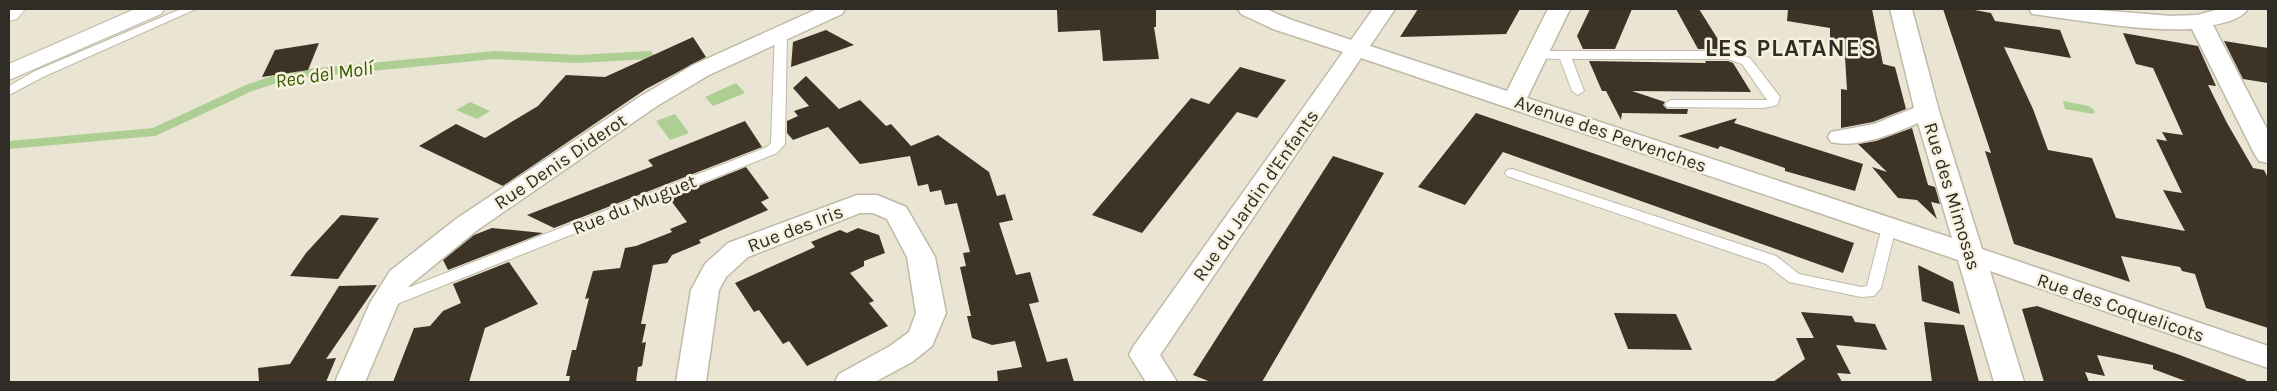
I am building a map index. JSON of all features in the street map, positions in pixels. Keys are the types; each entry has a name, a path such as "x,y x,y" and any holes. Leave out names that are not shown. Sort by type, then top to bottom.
{"main road":[{"path":"9,14 14,9"},
{"path":"9,73 153,9"}],"street":[{"name":"Rue Denis Diderot","path":"350,382 384,303 400,278 466,226 649,101 701,70 834,9"},
{"name":"Avenue des Pervenches","path":"1249,9 1282,24 1973,256"},
{"name":"Rue du Jardin d'Enfants","path":"1162,382 1144,355 1384,9"},
{"path":"1514,101 1559,9"},
{"name":"Rue des Mimosas","path":"1901,9 1927,111 1973,256 2010,382"},
{"path":"2040,9 2125,19 2200,22 2228,16 2237,9"},
{"path":"2200,22 2268,155"},
{"path":"1840,137 1880,130 1927,111"},
{"name":"Rue des Iris","path":"691,382 705,290 716,271 738,250 857,204 877,204 897,213 921,257 931,313 921,338 901,354 850,382"},
{"name":"Rue des Coquelicots","path":"1973,256 2268,357"}],"lane":[{"path":"9,91 39,74 190,9"},
{"name":"Rue du Muguet","path":"384,303 772,150 778,144 781,32"},
{"path":"1536,55 1734,56 1746,61 1774,97 1773,102 1764,104 1671,104"},
{"path":"1565,55 1578,91"},
{"path":"1512,173 1771,260 1794,278 1861,292 1869,292 1874,288 1889,227"}],"shaded area":[{"path":"736,83 745,93 713,106 705,97"},
{"path":"2063,101 2089,106 2095,111 2093,114 2065,109"},
{"path":"470,102 490,111 477,119 456,110"},
{"path":"675,114 689,133 670,140 656,121"}],"building":[{"path":"1156,9 1156,27 1154,27 1159,59 1103,61 1100,30 1058,32 1057,10"},
{"path":"1418,9 1520,9 1506,34 1400,37"},
{"path":"1590,9 1632,9 1615,49 1583,49 1577,36"},
{"path":"1676,9 1699,9 1724,49 1698,49"},
{"path":"1788,9 1872,9 1883,64 1895,67 1906,109 1873,122 1841,128 1841,89 1847,90 1844,40 1830,38 1830,28 1787,21"},
{"path":"1943,9 1969,9 1991,13 1995,21 2060,30 2071,58 2004,47 2033,109 2048,150 2092,158 2116,218 2185,231 2163,190 2182,193 2156,139 2167,141 2162,132 2183,135 2153,68 2136,64 2123,33 2198,46 2216,86 2208,85 2227,123 2253,168 2264,170 2268,178 2268,328 2206,308 2195,274 2182,271 2180,267 2121,256 2130,282 2014,244 1985,151 1991,153"},
{"path":"826,30 854,45 791,67 793,42"},
{"path":"693,37 706,57 646,89 503,186 419,146 456,124 485,138 538,106 566,75 605,77"},
{"path":"2224,41 2268,48 2268,83 2243,79"},
{"path":"319,43 308,70 262,77 275,50"},
{"path":"1589,61 1706,63 1705,61 1728,61 1733,63 1751,92 1632,91 1665,102 1663,105 1667,109 1688,109 1687,114 1622,113 1621,120 1606,91 1602,91"},
{"path":"1240,67 1286,80 1257,118 1237,112 1142,233 1092,215 1191,98 1209,104"},
{"path":"806,76 839,109 860,100 886,126 891,124 911,146 938,135 989,172 997,196 1005,194 1013,220 999,223 1016,275 1030,272 1039,302 1029,304 1047,362 1067,358 1074,382 998,382 997,371 1022,367 1015,341 992,345 972,338 967,316 971,316 960,267 966,266 963,253 970,252 957,203 945,205 941,190 930,192 928,184 918,186 910,156 860,164 828,127 793,140 787,133 787,121 798,116 794,111 809,106 793,88"},
{"path":"1476,113 1854,243 1843,273 1503,152 1465,205 1418,187"},
{"path":"1737,118 1734,123 1863,164 1855,191 1785,171 1785,168 1720,146 1718,149 1678,136"},
{"path":"745,121 762,147 554,228 527,215 653,166 648,160"},
{"path":"1912,128 1928,185 1935,187 1940,204 1931,202 1937,219 1917,200 1898,198 1872,167 1887,172 1858,144 1876,141"},
{"path":"1333,156 1384,173 1262,382 1211,382 1193,375"},
{"path":"746,167 769,198 761,202 768,210 699,240 701,243 672,255 667,263 653,265 641,324 646,324 642,343 646,342 642,366 638,367 636,382 569,382 570,376 566,376 572,350 576,350 589,298 585,299 593,271 620,268 625,248 636,246 672,232 670,229 687,222 669,198"},
{"path":"341,215 379,218 338,279 290,276 306,253"},
{"path":"492,228 543,233 448,270 443,260 474,235"},
{"path":"858,228 879,235 885,253 864,261 864,266 850,273 874,301 869,303 888,326 807,366 789,341 783,344 759,310 754,312 735,283 815,247 811,242 840,230 847,233"},
{"path":"509,262 538,304 485,328 469,382 393,382 414,328 430,326 443,311 461,303 453,284"},
{"path":"1918,265 1953,282 1960,314 1922,301"},
{"path":"377,285 326,359 336,358 326,382 259,382 258,368 290,364 339,286"},
{"path":"2037,306 2177,354 2246,380 2246,382 2188,382 2153,369 2153,365 2097,355 2105,376 2085,372 2089,382 2044,382 2022,309"},
{"path":"1801,312 1852,316 1855,322 1875,324 1887,350 1836,345 1851,374 1837,373 1842,382 1773,382 1805,359 1796,338 1814,338"},
{"path":"1614,313 1676,314 1692,350 1628,349"},
{"path":"1924,322 1964,325 1979,382 1932,382"}],"waterway":[{"name":"Rec del Molí","path":"9,145 154,132 249,88 288,75 495,55 578,59 649,55"}],"district":[{"name":"LES PLATANES","path":"1791,48"}]}
